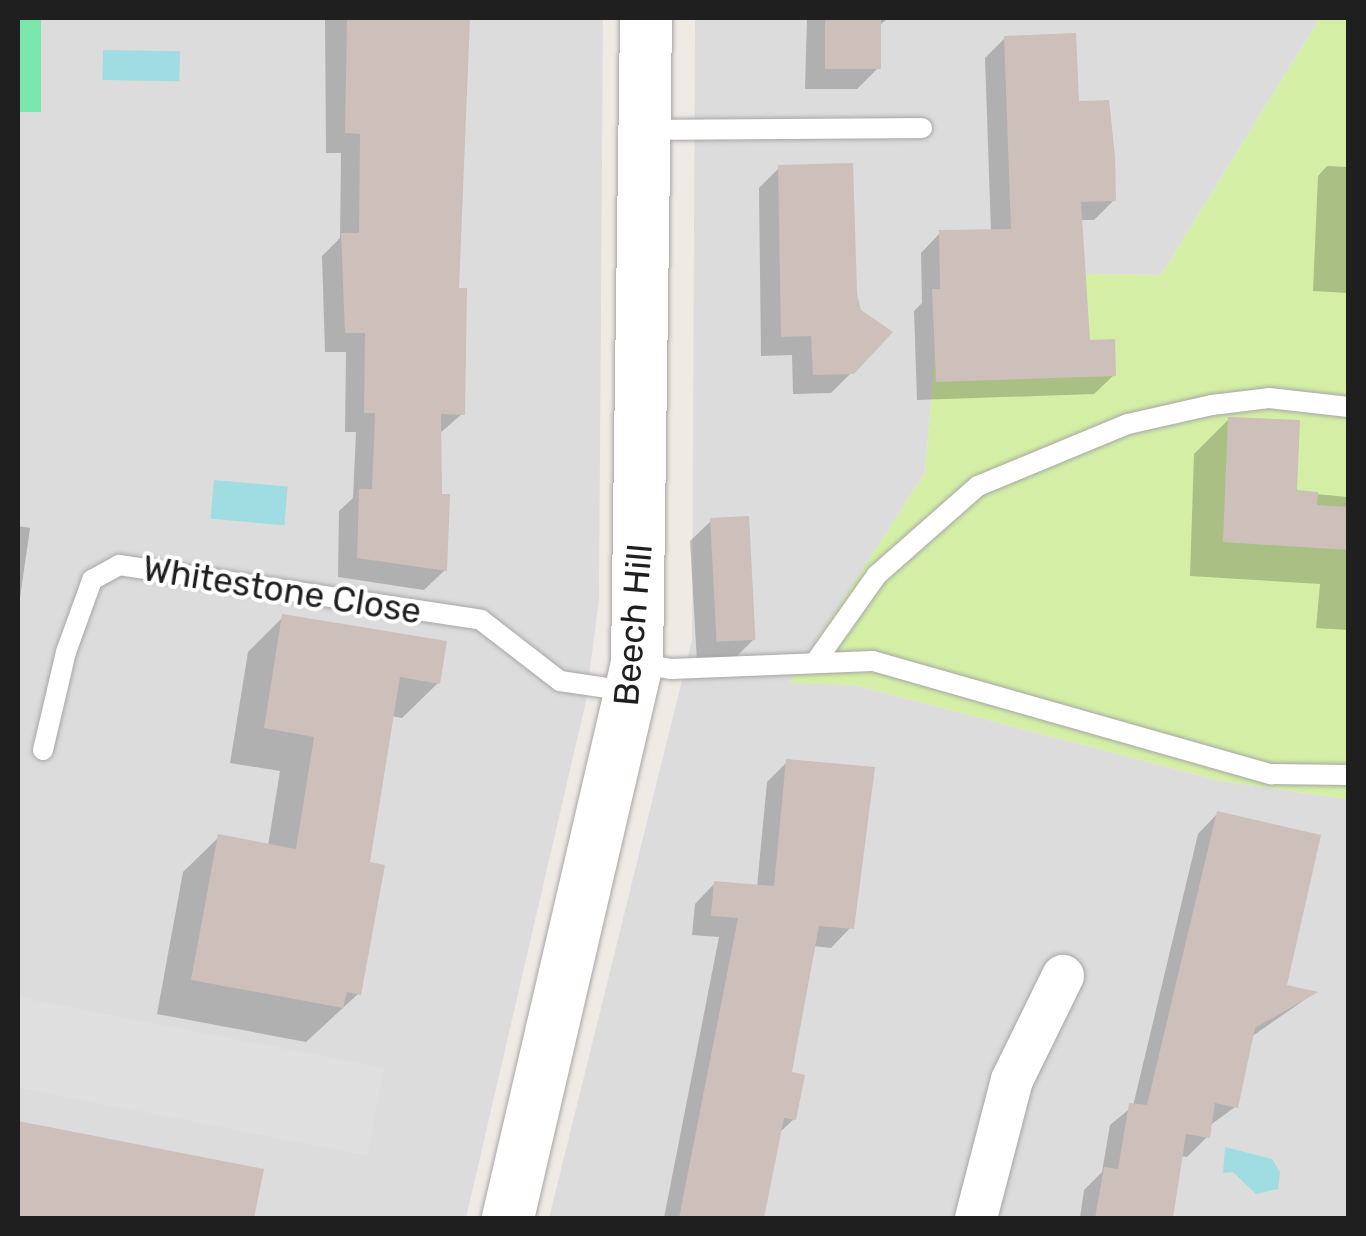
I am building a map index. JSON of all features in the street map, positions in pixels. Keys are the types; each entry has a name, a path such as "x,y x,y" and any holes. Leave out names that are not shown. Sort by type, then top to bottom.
{"street":[{"name":"Beech Hill","path":"508,1218 634,677 646,18"},
{"path":"976,1218 1012,1080 1063,976"}],"lane":[{"path":"645,130 922,128"},
{"path":"816,662 877,575 978,486 1128,424 1212,404 1269,398 1348,407"},
{"name":"Whitestone Close","path":"43,750 66,652 92,580 119,565 482,620 560,681 634,677 672,669 872,661 1271,774 1348,775"}],"shaded area":[{"path":"18,18 603,18 599,599 586,701 466,1218 18,1218"},
{"path":"695,18 1320,18 1161,275 942,272 925,473 790,682 855,685 1221,781 1348,799 1348,1218 549,1218 692,640"},
{"path":"18,997 384,1068 367,1156 18,1088"}],"green space":[{"path":"18,18 41,18 41,112 18,112"},
{"path":"1320,18 1348,18 1348,799 1221,781 855,685 789,683 925,473 942,272 1161,275"}],"water":[{"path":"103,50 180,51 179,81 102,80"},
{"path":"214,480 288,486 284,525 211,519"},
{"path":"1225,1147 1272,1159 1280,1172 1278,1189 1256,1194 1233,1172 1223,1173"}],"building":[{"path":"347,18 470,18 459,288 467,288 465,415 441,414 442,494 450,494 447,571 357,558 359,489 372,489 375,413 364,413 365,333 345,333 341,233 359,233 360,134 345,133"},
{"path":"825,18 881,18 881,69 825,69"},
{"path":"1076,33 1079,101 1109,100 1116,201 1081,202 1090,340 1115,339 1116,376 936,382 932,289 940,289 939,230 1011,229 1004,36"},
{"path":"853,163 857,293 861,310 893,332 854,374 813,375 811,336 781,337 778,165"},
{"path":"1228,417 1300,420 1297,490 1318,492 1317,505 1348,507 1348,550 1223,542"},
{"path":"749,516 755,640 717,642 710,518"},
{"path":"282,614 447,641 440,684 400,677 370,862 385,865 361,995 347,992 343,1008 191,980 218,834 296,849 314,737 264,728"},
{"path":"786,759 875,767 854,929 819,926 792,1072 805,1075 796,1120 784,1118 764,1218 679,1218 738,918 711,916 714,881 774,886"},
{"path":"1217,811 1321,835 1287,985 1318,992 1255,1028 1238,1108 1215,1103 1210,1138 1186,1134 1173,1218 1095,1218 1104,1167 1118,1169 1129,1103 1147,1105"},
{"path":"18,1121 264,1169 254,1218 18,1218"}]}
